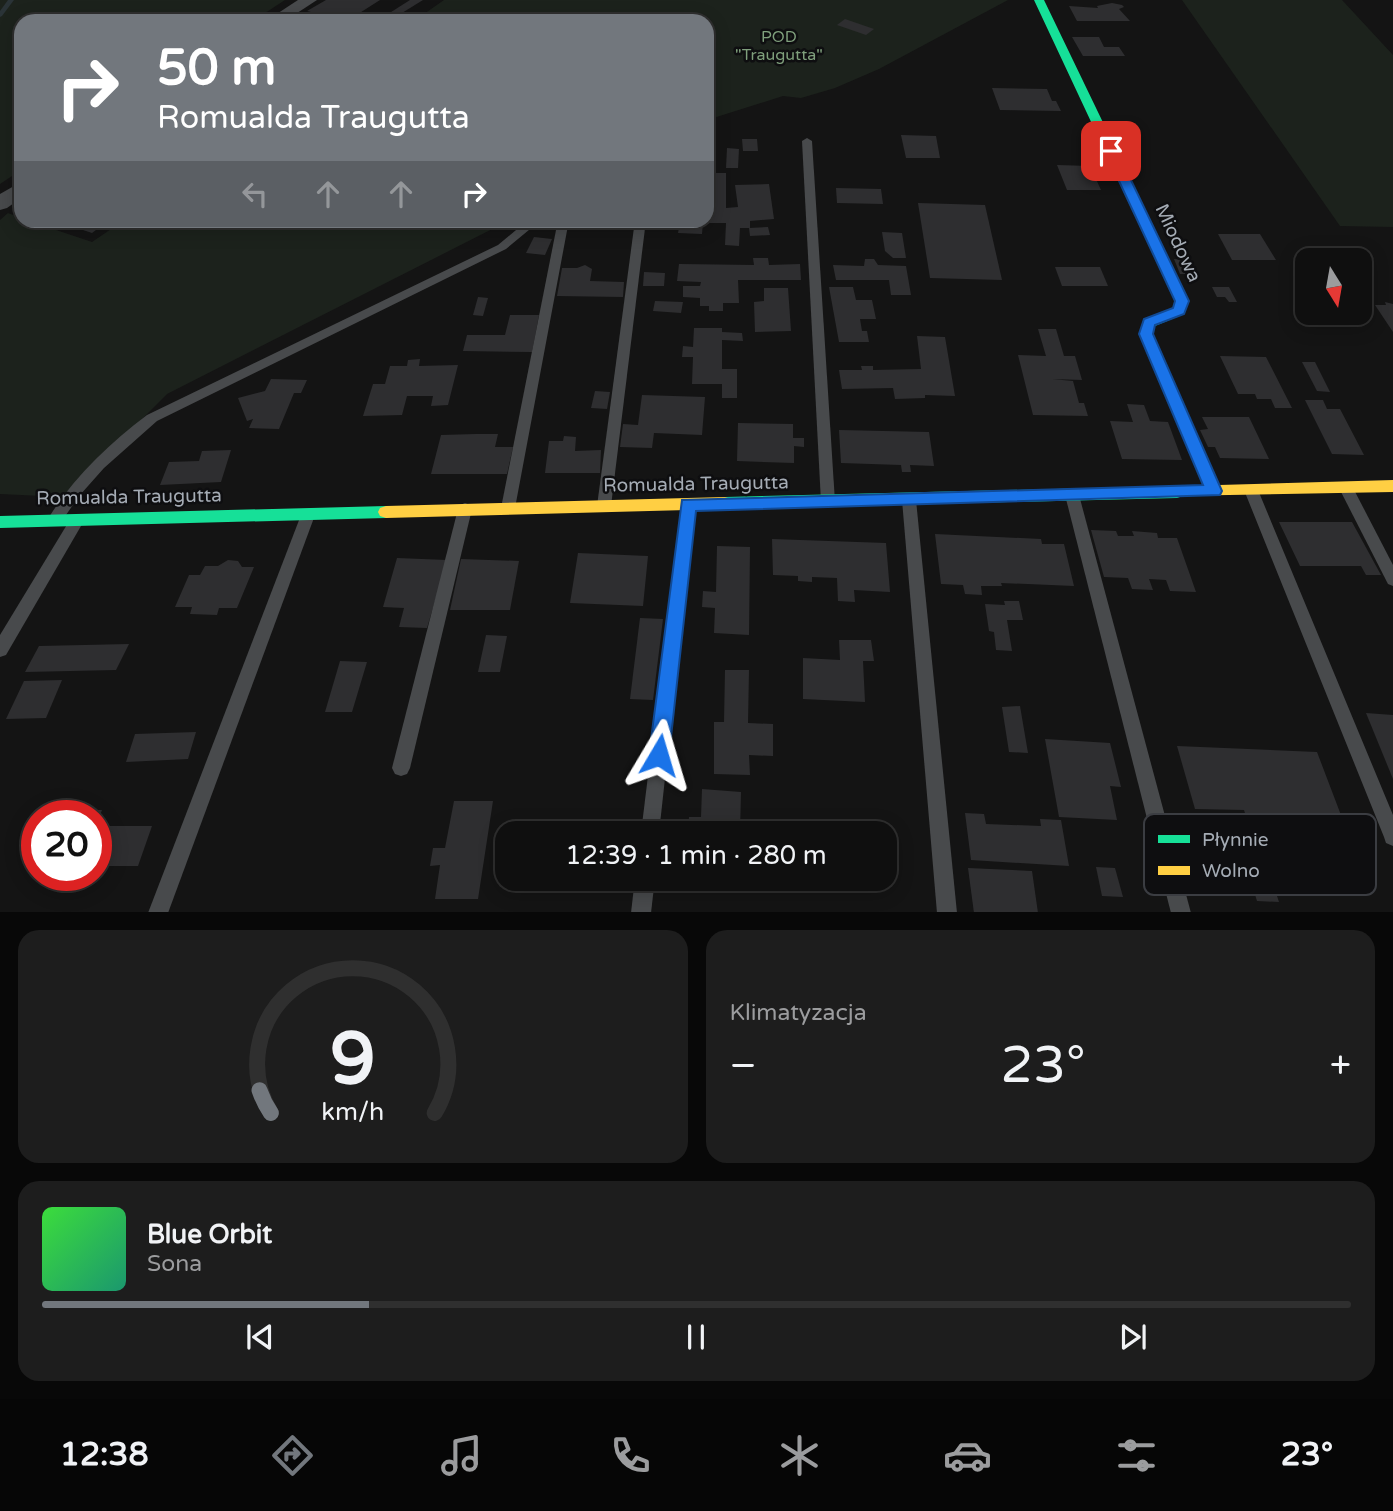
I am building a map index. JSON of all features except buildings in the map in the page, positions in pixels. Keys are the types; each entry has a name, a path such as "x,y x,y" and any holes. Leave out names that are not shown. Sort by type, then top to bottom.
{"street":[{"path":"286,14 309,0"},
{"name":"Miodowa","path":"1039,0 1182,301 1179,311 1149,323 1146,334 1214,491"},
{"path":"0,204 14,193"},
{"name":"Romualda Traugutta","path":"0,522 310,512 909,500 1393,485"}],"lane":[{"path":"807,141 828,502"},
{"path":"55,519 64,504 128,436 152,418 502,247 526,228"},
{"path":"508,508 562,228"},
{"path":"604,506 639,228"},
{"path":"1345,486 1393,580"},
{"path":"1251,490 1393,836"},
{"path":"1072,495 1156,814"},
{"path":"909,500 947,912"},
{"path":"651,821 688,505"},
{"path":"401,768 465,509"},
{"path":"158,912 310,512"},
{"path":"0,650 78,518"},
{"path":"641,912 643,891"},
{"path":"1177,895 1181,912"}],"green space":[{"path":"0,0 285,0 264,14 14,14 14,175 0,184"},
{"name":"POD \"Traugutta\"","path":"444,0 1008,0 879,69 835,88 801,98 783,96 714,118 714,14 424,14"},
{"path":"1182,0 1342,0 1393,55 1393,227 1340,226"},
{"path":"8,213 14,215 14,228 50,228 92,242 113,228 494,228 167,394 64,497 0,494 0,220"}],"waterway":[{"path":"0,15 11,0"}],"traffic: fast":[{"path":"1039,0 1182,301 1179,311 1149,323 1146,334 1155,355"},
{"path":"725,503 1177,492"},
{"path":"0,522 386,512"}],"traffic: slow":[{"path":"1155,355 1214,491"},
{"path":"1177,492 1393,486"},
{"path":"386,512 725,503"}],"route":[{"path":"659,755 688,505 1214,491 1146,334 1149,323 1179,311 1182,301 1111,151"}]}
